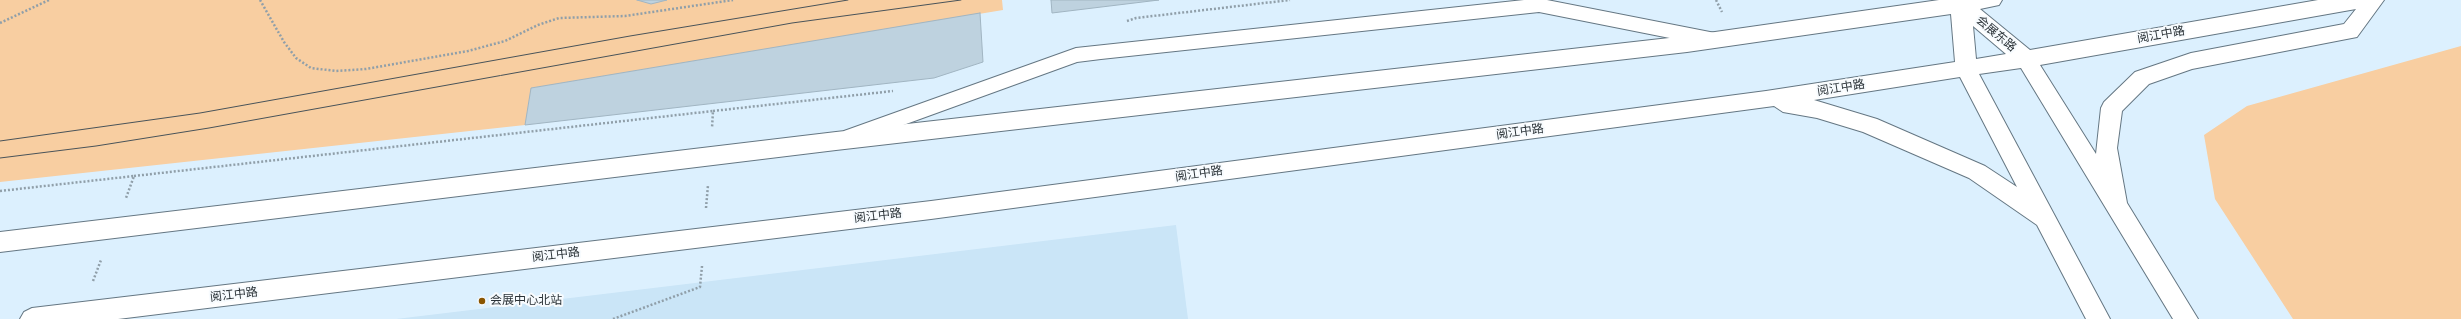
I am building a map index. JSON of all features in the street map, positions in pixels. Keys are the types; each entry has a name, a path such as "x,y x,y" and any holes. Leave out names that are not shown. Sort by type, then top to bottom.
{"main road":[{"path":"0,242 836,141 1715,40 1992,0"},
{"name":"阅江中路","path":"32,319 931,210 1766,100 2026,59 2362,0"},
{"path":"2116,206 2106,148 2112,108 2142,78 2191,61 2350,31 2374,0"},
{"name":"会展东路","path":"1961,5 2026,59 2186,319"},
{"name":"会展东路","path":"1961,5 1966,69 2098,319"},
{"path":"1766,100 1817,109 1869,125 1977,172 2044,218"}],"lane":[{"path":"836,141 1076,55 1539,5 1715,40"}],"path":[{"path":"0,23 49,0"},
{"path":"260,0 284,42 296,58 311,68 336,71 366,69 468,51 504,41 538,25 560,18 625,16 733,0"}],"shaded area":[{"path":"0,0 1002,0 1003,10 532,88 525,125 0,182"},
{"path":"2461,46 2461,319 2293,319 2215,199 2204,135 2247,106"},
{"path":"1176,225 1188,319 396,319"}],"building":[{"path":"637,0 667,0 651,4"},
{"path":"1051,0 1159,0 1052,13"},
{"path":"980,13 983,62 934,78 525,125 531,88"}],"tram line":[{"path":"0,141 200,113 630,36 848,0"},
{"path":"0,158 96,146 209,128 792,23 961,0"}],"place":[{"name":"会展中心北站","path":"482,301"}]}
